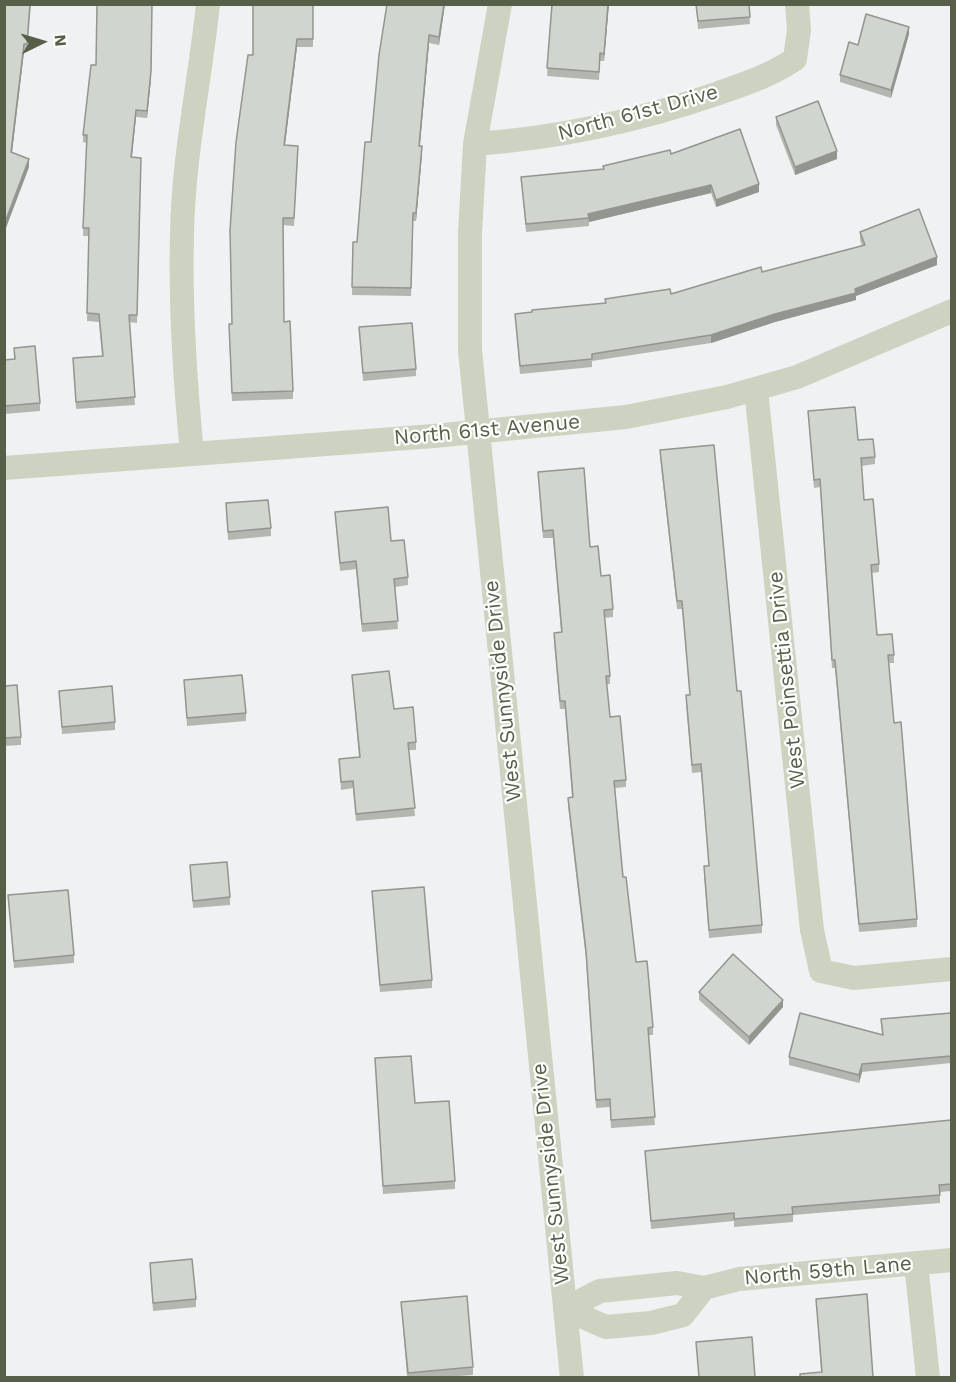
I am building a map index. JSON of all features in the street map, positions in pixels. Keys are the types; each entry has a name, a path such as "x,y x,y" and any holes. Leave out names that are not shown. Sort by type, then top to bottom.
{"street":[{"path":"192,453 183,310 182,234 187,163 208,4"},
{"name":"West Sunnyside Drive","path":"500,4 476,144 470,233 470,350 572,1377"},
{"name":"North 61st Drive","path":"476,144 564,135 621,122 687,104 775,73 795,59 799,30 797,4"},
{"name":"North 61st Avenue","path":"4,468 477,432 626,417 756,389 797,377 951,311"},
{"name":"West Poinsettia Drive","path":"756,389 812,930 821,971 854,978 951,969"},
{"name":"North 59th Lane","path":"565,1309 600,1291 678,1283 704,1288 739,1279 951,1260"},
{"path":"916,1263 927,1377"},
{"path":"565,1309 606,1327 651,1323 683,1315 704,1288"}],"building":[{"path":"4,4 30,4 27,44 24,44 11,152 29,159 4,225"},
{"path":"97,4 152,4 151,71 147,111 136,110 131,157 141,158 137,315 129,315 135,397 76,402 73,358 103,356 99,314 87,313 89,228 83,228 87,135 83,135 91,65 96,65"},
{"path":"253,4 313,4 313,39 297,39 284,145 298,146 294,218 283,218 284,322 290,321 293,391 232,393 229,324 232,324 230,230 236,142 248,55 253,55"},
{"path":"387,4 444,4 439,37 429,35 419,146 422,146 416,213 413,213 411,288 352,287 353,242 357,242 365,142 371,142 379,55"},
{"path":"552,4 608,4 604,54 600,53 599,72 547,68"},
{"path":"696,4 749,4 750,17 698,21"},
{"path":"866,14 909,27 891,90 840,75 849,42 858,45"},
{"path":"818,101 837,151 795,167 776,117"},
{"path":"740,129 759,184 716,200 711,185 588,214 589,218 526,224 521,177 604,169 603,166 670,150 671,154"},
{"path":"919,209 937,257 855,289 856,293 775,314 711,335 592,354 592,359 520,366 515,314 532,312 532,310 606,303 605,299 670,289 671,294 761,267 762,272 865,245 860,232"},
{"path":"412,323 416,369 363,373 359,327"},
{"path":"35,346 40,403 4,406 4,360 15,359 14,348"},
{"path":"855,407 858,440 873,439 875,457 861,458 864,500 873,499 879,564 871,565 877,635 892,634 894,655 888,655 894,723 901,722 917,919 859,924 835,660 832,660 820,479 814,480 808,411"},
{"path":"714,445 737,691 741,691 762,925 709,930 704,866 709,866 701,764 692,765 686,695 690,695 682,601 677,601 660,450"},
{"path":"584,468 590,547 598,546 601,576 610,575 613,609 604,610 610,676 606,676 610,717 620,716 626,780 614,781 623,877 626,877 636,962 647,961 653,1027 648,1028 655,1117 611,1120 610,1099 596,1100 586,951 568,798 573,797 565,701 560,701 554,633 562,632 553,530 543,531 538,472"},
{"path":"268,500 271,528 228,532 226,503"},
{"path":"388,507 391,541 404,540 408,577 394,579 398,621 362,624 356,561 340,563 335,512"},
{"path":"389,671 394,709 413,707 416,742 408,743 415,808 356,814 353,781 341,782 339,759 360,757 352,675"},
{"path":"242,675 246,713 187,718 184,680"},
{"path":"17,685 21,737 4,738 4,686"},
{"path":"112,686 115,722 62,727 59,691"},
{"path":"227,862 230,897 193,901 190,865"},
{"path":"424,887 432,980 380,985 372,891"},
{"path":"68,890 74,955 14,961 8,895"},
{"path":"733,954 783,1000 749,1037 699,992"},
{"path":"800,1013 883,1035 881,1019 951,1013 951,1056 862,1064 859,1075 789,1057"},
{"path":"411,1056 415,1103 449,1101 455,1181 383,1186 375,1058"},
{"path":"951,1120 951,1184 939,1185 940,1195 792,1207 793,1214 734,1219 734,1213 651,1221 645,1151"},
{"path":"192,1259 196,1299 153,1303 150,1263"},
{"path":"867,1294 873,1377 800,1377 800,1374 822,1372 816,1299"},
{"path":"467,1296 473,1367 408,1373 401,1302"},
{"path":"752,1337 755,1377 699,1377 696,1342"}]}
